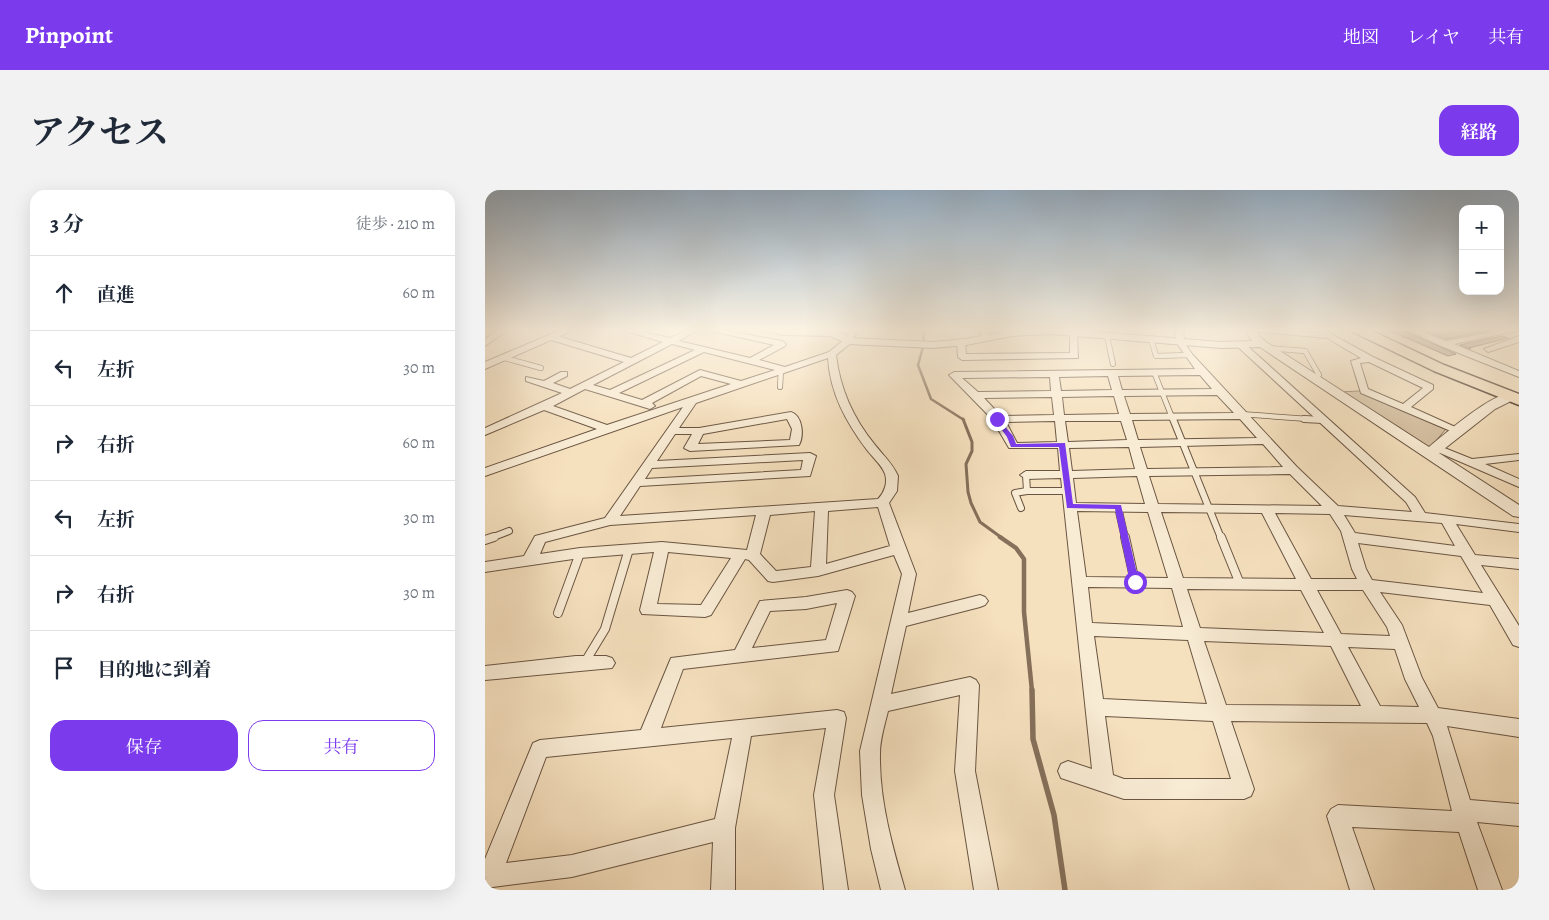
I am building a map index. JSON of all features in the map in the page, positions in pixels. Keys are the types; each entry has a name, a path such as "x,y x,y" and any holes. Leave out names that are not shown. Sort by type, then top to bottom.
{"highway":[{"path":"1427,362 1515,398"}],"street":[{"path":"485,432 544,406 631,362"},
{"path":"610,394 677,362"},
{"path":"753,362 782,370"},
{"path":"485,472 808,362"},
{"path":"530,559 541,539 609,520 882,503 889,496 892,486 892,474 858,432 840,400 832,362"},
{"path":"1193,362 1219,392 1334,510 1350,537 1359,569 1367,585 1394,625 1403,643 1415,679 1442,735 1464,816 1490,890"},
{"path":"1258,362 1411,500 1421,517"},
{"path":"1288,362 1313,379 1433,451 1518,512"},
{"path":"1355,362 1364,391 1457,430"},
{"path":"1376,362 1430,387 1404,408"},
{"path":"1488,362 1519,374"},
{"path":"1202,372 1154,372 1113,368 1054,373 955,375 997,419 1011,437 1013,446 1266,441"},
{"path":"1068,771 1124,789 1244,789 1221,713 1153,508 1113,368"},
{"path":"643,404 700,373 740,384"},
{"path":"1054,373 1104,783"},
{"path":"544,384 564,374"},
{"path":"529,379 570,392"},
{"path":"583,386 663,410"},
{"path":"974,395 1219,392"},
{"path":"1433,451 1457,430 1490,406 1515,398"},
{"path":"609,520 693,400"},
{"path":"544,406 607,429"},
{"path":"672,431 699,431 791,415 797,429 795,443 690,448 699,431"},
{"path":"997,419 1241,415"},
{"path":"1433,451 1471,462 1519,482"},
{"path":"636,483 806,473 810,456 648,465"},
{"path":"1471,462 1519,457"},
{"path":"1026,475 1293,470"},
{"path":"882,503 909,574 870,751 872,796 882,850 893,890"},
{"path":"818,571 822,507"},
{"path":"1069,507 1334,510 1446,519 1519,528"},
{"path":"1266,509 1375,714"},
{"path":"662,547 648,610 705,611 747,554 764,511"},
{"path":"1446,519 1519,640"},
{"path":"1350,537 1519,564"},
{"path":"485,567 580,552 662,547 747,554 773,576 818,571 898,549"},
{"path":"1079,582 1367,585 1495,600"},
{"path":"647,738 677,663 832,646 847,596 806,603 765,605 740,656"},
{"path":"899,621 981,601"},
{"path":"1085,629 1403,643"},
{"path":"485,673 585,663 606,663"},
{"path":"879,705 970,685 965,771 986,890"},
{"path":"1095,707 1221,713 1432,715 1519,728"},
{"path":"724,828 572,866 487,877 540,749 837,718 824,795 836,890"},
{"path":"723,890 724,828 743,729"},
{"path":"1362,890 1338,816 1519,815"}],"lane":[{"path":"518,362 541,368"},
{"path":"1112,362 1113,368"},
{"path":"1311,362 1319,375 1313,379"},
{"path":"780,387 782,370"},
{"path":"1154,372 1207,508 1240,584"},
{"path":"1241,415 1323,420"},
{"path":"1026,475 1027,491"},
{"path":"1021,508 1015,493 1027,491 1067,491"},
{"path":"1118,507 1135,582"},
{"path":"485,540 509,531"},
{"path":"585,663 605,629 629,549"},
{"path":"558,613 580,552"}],"shaded area":[{"path":"1359,391 1446,429 1428,450 1339,392"}],"waterway":[{"path":"919,362 918,365 931,399 963,419"},
{"path":"963,419 972,442 972,451 966,464 968,492 971,503 980,522 1002,538"},
{"path":"1000,537 1016,548 1024,559 1024,612 1032,691"},
{"path":"1032,690 1033,739 1054,815 1065,890"}],"route":[{"path":"997,419 1011,437 1013,446 1062,445 1069,507 1118,507 1135,582"}]}
